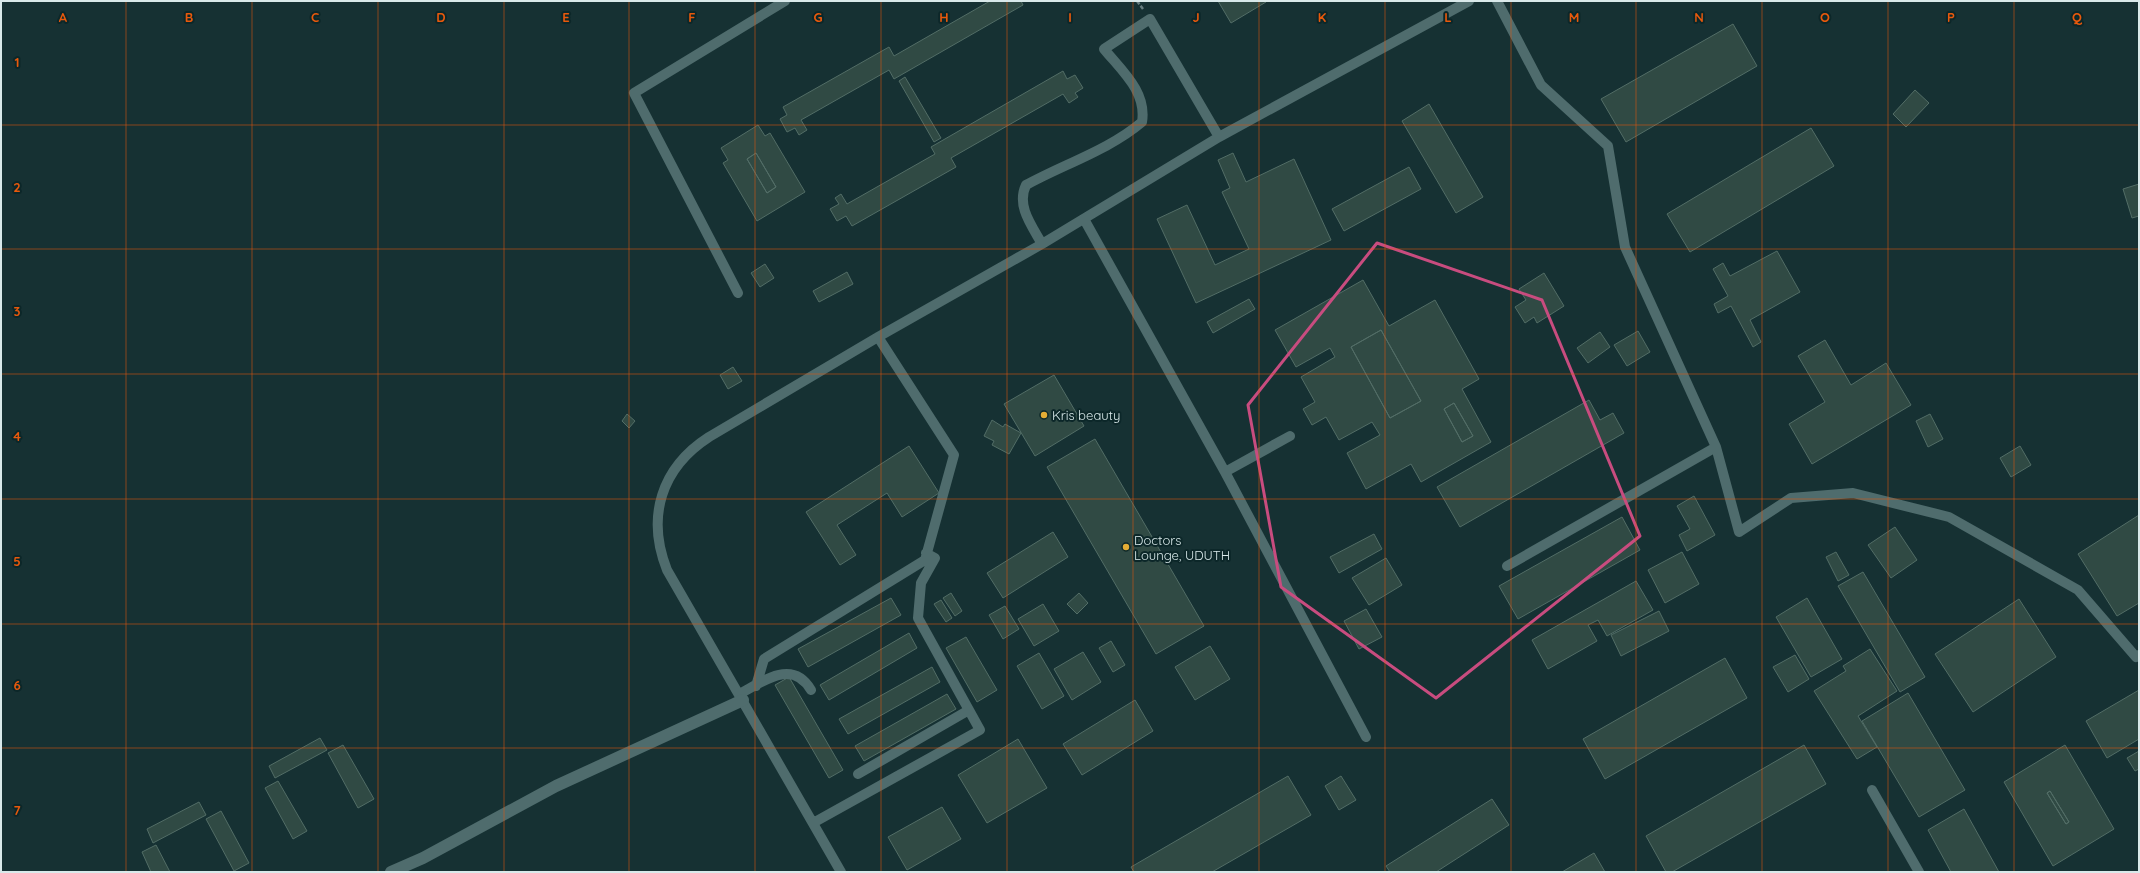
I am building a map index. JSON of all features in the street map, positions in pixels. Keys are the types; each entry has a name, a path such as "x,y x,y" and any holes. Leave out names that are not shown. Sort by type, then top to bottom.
{"street":[{"path":"391,872 423,858 556,786 741,697"}],"lane":[{"path":"738,293 634,93 785,1"},
{"path":"841,872 667,570 662,557 657,530 657,516 664,488 678,464 697,444 878,337 1042,244 1219,137 1469,1"},
{"path":"1496,1 1541,86 1608,146 1625,247 1716,447 1739,532 1790,498 1853,493 1949,517 2078,590 2136,657 2139,655"},
{"path":"1042,244 1023,208 1022,193 1026,185 1106,145 1133,130 1142,122 1143,113 1140,94 1104,49 1150,19 1219,137"},
{"path":"1084,219 1225,472 1366,737"},
{"path":"756,686 764,659 925,560 954,455 878,337"},
{"path":"1225,472 1290,436"},
{"path":"1507,566 1716,447"},
{"path":"813,823 980,730 918,618 921,583 935,558 926,553"},
{"path":"741,697 756,686 779,674 800,678 811,690"},
{"path":"858,774 970,710"},
{"path":"1872,790 1919,872"}],"highlighted area":[{"path":"1377,243 1542,300 1640,536 1436,698 1281,587 1248,405"}],"building":[{"path":"990,1 1021,1 1023,5 894,79 889,70 801,120 807,130 799,135 795,128 787,132 780,119 787,115 783,107 889,47 894,56"},
{"path":"1218,1 1266,1 1266,2 1231,23"},
{"path":"1733,24 1757,66 1626,142 1601,99"},
{"path":"1063,71 1067,79 1075,75 1083,88 1075,93 1078,97 1069,103 1063,94 951,158 956,167 852,226 846,216 837,221 830,209 839,204 835,198 841,194 847,204 935,154 931,147"},
{"path":"905,77 941,138 934,142 899,81"},
{"path":"1915,90 1929,103 1906,127 1893,114"},
{"path":"1429,104 1483,197 1456,213 1402,121"},
{"path":"758,125 765,136 770,133 805,192 757,221 723,163 728,160 721,148","holes":["756,153 776,187 767,193 747,159"]},
{"path":"1811,128 1834,166 1690,252 1667,214"},
{"path":"756,153 776,187 767,193 747,159"},
{"path":"1233,153 1246,182 1294,159 1331,240 1196,303 1157,219 1187,205 1215,265 1249,249 1222,192 1230,188 1218,160"},
{"path":"1409,167 1421,189 1344,231 1332,209"},
{"path":"2139,184 2139,216 2132,218 2123,189"},
{"path":"1777,251 1800,292 1750,320 1761,342 1753,347 1731,306 1718,313 1714,304 1728,296 1713,269 1723,263 1730,276"},
{"path":"765,264 774,278 760,287 751,273"},
{"path":"847,272 853,284 819,302 813,291"},
{"path":"1544,273 1564,306 1537,323 1534,317 1525,323 1515,307 1526,300 1519,289"},
{"path":"1363,280 1389,326 1435,300 1479,379 1462,389 1491,442 1421,482 1411,464 1366,489 1347,453 1380,435 1372,422 1339,440 1326,417 1312,425 1303,409 1315,402 1301,377 1335,357 1330,348 1296,367 1275,330","holes":["1381,330 1421,401 1390,418 1351,347","1454,403 1473,436 1462,442 1444,409"]},
{"path":"1249,299 1255,309 1213,333 1207,322"},
{"path":"1381,330 1421,401 1390,418 1351,347"},
{"path":"1638,331 1650,352 1627,366 1614,345"},
{"path":"1600,332 1610,347 1588,363 1577,348"},
{"path":"1825,340 1851,385 1886,363 1911,405 1812,464 1789,424 1825,402 1798,356"},
{"path":"733,367 742,381 728,389 720,375"},
{"name":"Kris beauty","path":"1054,375 1084,426 1035,456 1004,404"},
{"path":"1589,400 1600,420 1613,413 1624,433 1460,527 1437,487"},
{"path":"1454,403 1473,436 1462,442 1444,409"},
{"path":"627,414 635,421 629,428 622,421"},
{"path":"1930,414 1943,439 1928,447 1916,421"},
{"path":"992,420 1003,427 1005,424 1021,433 1009,454 992,445 994,441 984,436"},
{"name":"Doctors Lounge, UDUTH","path":"1095,439 1204,626 1156,654 1047,467"},
{"path":"909,446 939,493 902,517 887,493 837,525 856,555 840,565 806,512"},
{"path":"2020,446 2031,465 2011,477 2000,458"},
{"path":"1694,496 1715,535 1687,551 1679,535 1690,529 1677,506"},
{"path":"2139,515 2139,603 2117,616 2078,554"},
{"path":"1622,517 1640,550 1518,619 1499,586"},
{"path":"1895,527 1917,560 1891,578 1868,545"},
{"path":"1053,532 1068,557 1003,598 987,573"},
{"path":"1374,534 1382,549 1339,573 1330,557"},
{"path":"1682,552 1699,584 1665,603 1648,570"},
{"path":"1836,552 1849,575 1838,581 1826,557"},
{"path":"1386,558 1402,585 1369,605 1352,578"},
{"path":"1863,572 1925,677 1900,692 1838,586"},
{"path":"1636,581 1653,610 1607,636 1598,620 1588,625 1597,641 1548,669 1532,640"},
{"path":"951,593 962,611 955,616 943,598"},
{"path":"1079,593 1088,603 1077,614 1067,604"},
{"path":"891,598 901,615 808,667 798,649"},
{"path":"1807,598 1842,659 1811,677 1776,617"},
{"path":"2019,599 2056,657 1973,712 1935,654"},
{"path":"941,600 952,618 946,622 934,604"},
{"path":"1043,604 1059,631 1034,646 1018,619"},
{"path":"1005,606 1019,629 1003,639 989,615"},
{"path":"1366,609 1382,637 1359,649 1344,621"},
{"path":"1659,611 1669,631 1621,656 1611,635"},
{"path":"909,633 917,648 829,700 820,685"},
{"path":"966,637 997,690 977,702 946,648"},
{"path":"1111,641 1125,665 1113,672 1099,648"},
{"path":"1210,646 1230,679 1195,700 1175,667"},
{"path":"1870,649 1897,691 1858,716 1877,747 1857,759 1814,691 1846,671 1843,666"},
{"path":"1083,652 1101,682 1072,700 1054,669"},
{"path":"1039,653 1064,696 1042,709 1017,666"},
{"path":"1795,655 1809,679 1788,692 1773,667"},
{"path":"1725,658 1747,698 1605,779 1583,739"},
{"path":"932,667 940,682 848,734 839,719"},
{"path":"789,677 843,770 829,778 775,685"},
{"path":"2139,690 2139,739 2107,758 2086,721"},
{"path":"1908,693 1965,790 1919,817 1862,721"},
{"path":"947,694 956,709 864,761 855,746"},
{"path":"1135,700 1153,731 1082,775 1063,744"},
{"path":"320,738 327,750 275,778 269,766"},
{"path":"1018,739 1047,788 987,823 958,775"},
{"path":"343,745 374,799 358,808 328,753"},
{"path":"1804,745 1826,784 1672,872 1666,872 1646,836"},
{"path":"2065,745 2114,829 2053,866 2004,782","holes":["2050,791 2069,822 2066,824 2047,793"]},
{"path":"2139,751 2139,769 2135,771 2127,758"},
{"path":"1288,776 1311,815 1212,872 1134,872 1131,867"},
{"path":"1341,776 1356,800 1339,810 1325,786"},
{"path":"278,781 307,831 293,839 265,788"},
{"path":"2050,791 2069,822 2066,824 2047,793"},
{"path":"1492,799 1509,825 1436,872 1390,872 1386,866"},
{"path":"199,802 206,815 153,843 147,829"},
{"path":"942,807 961,839 907,870 888,837"},
{"path":"1964,809 1999,872 1951,872 1928,830"},
{"path":"221,811 249,863 234,871 206,819"},
{"path":"156,845 170,872 151,872 142,852"},
{"path":"1594,853 1605,872 1562,872"}],"place":[{"name":"Kris beauty","path":"1044,415"},
{"name":"Doctors Lounge, UDUTH","path":"1126,547"}]}
